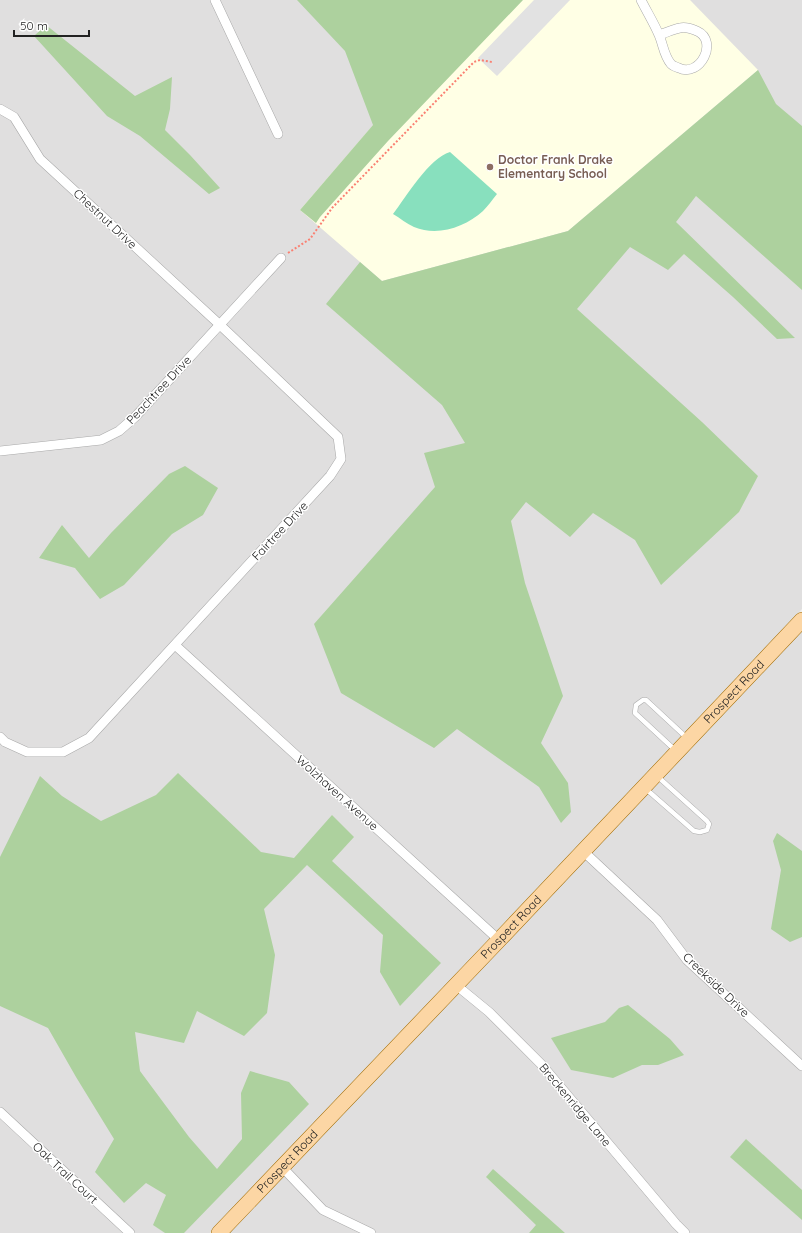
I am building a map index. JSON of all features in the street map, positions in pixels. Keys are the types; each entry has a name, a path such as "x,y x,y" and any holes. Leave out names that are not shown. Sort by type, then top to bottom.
{"main road":[{"name":"Prospect Road","path":"219,1233 802,620"}],"street":[{"path":"215,0 278,134"},
{"path":"641,0 659,35 665,54 671,64 683,70 694,68 702,62 707,53 706,42 700,33 690,28 680,28 659,35"},
{"name":"Chestnut Drive","path":"0,109 14,118 40,159 219,324"},
{"name":"Peachtree Drive","path":"0,451 101,440 119,431 135,417 281,258"},
{"name":"Fairtree Drive","path":"0,737 5,742 27,752 63,752 89,738 330,476 341,459 338,437 219,324"},
{"name":"Wolzhaven Avenue","path":"175,645 499,940"},
{"name":"Creekside Drive","path":"582,851 657,920 687,960 802,1066"},
{"name":"Breckenridge Lane","path":"456,985 489,1012 541,1064 685,1233"},
{"name":"Oak Trail Court","path":"0,1112 130,1233"},
{"path":"282,1167 323,1210 371,1233"}],"lane":[{"path":"676,752 635,713 636,706 642,700 646,700 688,739"},
{"path":"643,787 694,831 700,832 707,830 709,824 655,775"}],"path":[{"path":"281,258 310,239 332,208 474,62 480,60 492,62"}],"shaded area":[{"path":"0,0 802,0 802,609 210,1233 0,1233"},
{"name":"Doctor Frank Drake Elementary School","path":"481,0 690,0 758,70 568,231 382,281 300,210"},
{"path":"534,0 570,0 497,76 478,58"},
{"path":"802,628 802,1233 228,1233"}],"green space":[{"path":"297,0 523,0 388,141 316,223 300,210 373,125 345,51"},
{"path":"46,25 135,96 172,77 170,109 165,130 220,188 209,194 140,136 107,116 34,36"},
{"path":"758,70 776,104 802,126 802,290 696,196 676,222 795,338 777,339 733,297 684,254 668,270 630,247 577,309 702,422 758,476 739,512 661,585 635,540 593,513 570,537 526,502 511,521 525,583 563,696 541,743 568,783 571,812 561,823 539,787 457,729 434,748 341,693 314,624 435,487 424,453 465,443 442,405 326,304 360,262 382,281 568,231"},
{"path":"450,152 497,194 485,209 468,222 442,231 423,230 414,227 393,214 426,170 442,156"},
{"path":"185,466 218,488 203,515 172,534 124,585 100,599 75,568 39,558 62,525 89,558 111,533 169,474"},
{"path":"178,773 261,852 294,858 332,815 354,837 332,861 441,963 400,1006 380,972 383,935 307,865 264,909 275,955 267,1013 244,1036 197,1011 184,1043 135,1032 140,1071 189,1137 217,1169 242,1139 241,1093 250,1071 289,1082 309,1104 184,1233 165,1233 153,1225 166,1195 146,1183 124,1203 95,1172 114,1139 48,1028 0,1006 0,857 40,776 62,796 101,821 156,795"},
{"path":"777,833 802,851 802,937 790,942 771,929 781,870 773,841"},
{"path":"628,1005 670,1039 684,1055 658,1065 642,1065 613,1078 571,1070 551,1038 605,1022 619,1008"},
{"path":"746,1139 802,1190 802,1220 730,1157"},
{"path":"493,1169 565,1233 529,1233 536,1225 486,1177"}],"place":[{"name":"Doctor Frank Drake Elementary School","path":"490,167"}]}
